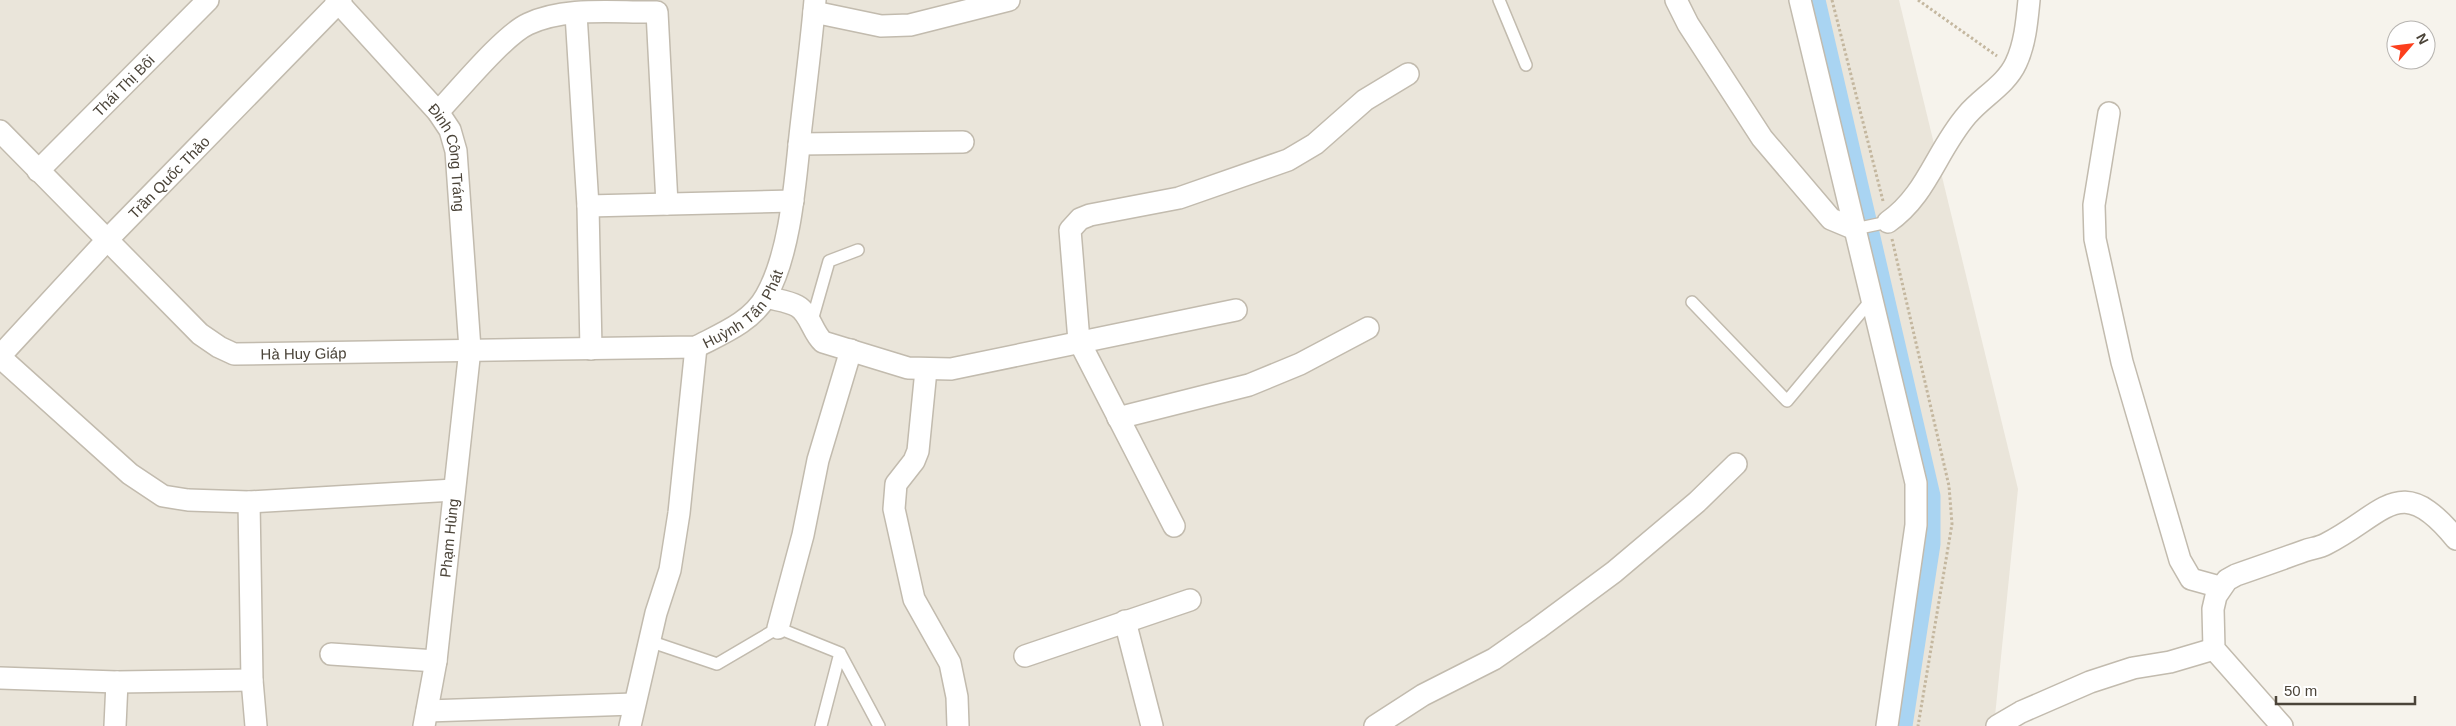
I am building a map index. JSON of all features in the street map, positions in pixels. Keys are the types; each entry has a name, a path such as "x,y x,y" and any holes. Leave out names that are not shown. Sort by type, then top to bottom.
{"street":[{"name":"Thái Thị Bôi","path":"38,171 208,0"},
{"path":"814,6 882,26 910,25 1009,0"},
{"path":"1676,0 1688,24 1762,138 1831,219 1855,229"},
{"path":"1800,0 1916,483 1916,526 1887,726"},
{"path":"1888,222 1904,211 1919,193 1944,146 1968,114 1998,85 2005,81 2016,63 2027,23 2029,0"},
{"name":"Đinh Công Tráng","path":"338,1 438,112 450,130 456,150 470,349"},
{"name":"Trần Quốc Thảo","path":"0,356 107,240 338,1"},
{"name":"Huỳnh Tấn Phát","path":"630,726 649,641 670,570 679,514 696,347 742,321 766,297 779,265 793,201 814,6"},
{"path":"438,112 508,39 526,24 546,17 576,14 657,12 667,204"},
{"path":"576,14 588,206 591,349"},
{"path":"1174,526 1079,341 1070,230 1074,224 1090,215 1179,198 1288,160 1315,144 1366,100 1408,74"},
{"path":"2109,113 2094,205 2095,239 2122,362 2182,566 2191,579 2220,587"},
{"name":"Hà Huy Giáp","path":"0,131 200,334 218,347 234,354 696,347"},
{"path":"799,144 963,142"},
{"path":"588,206 793,201"},
{"path":"766,297 797,306 806,315 823,342 908,368 926,370 973,365 1079,341 1236,310"},
{"path":"1118,418 1249,385 1300,364 1368,328"},
{"name":"Phạm Hùng","path":"426,718 436,661 470,349"},
{"path":"778,628 803,535 818,460 851,350"},
{"path":"0,356 130,474 163,496 188,500 249,502 454,490"},
{"path":"926,370 918,451 914,461 896,484 894,509 914,599 950,663 957,697 958,726"},
{"path":"1376,726 1423,694 1494,659 1537,629 1614,572 1697,502 1736,464"},
{"path":"249,502 252,680 256,726"},
{"path":"2282,726 2214,649 2213,609 2220,587 2236,575 2327,544 2379,510 2394,504 2414,502 2423,506 2456,539"},
{"path":"1024,656 1125,620 1190,600"},
{"path":"1125,620 1152,726"},
{"path":"1997,726 2021,712 2090,682 2133,668 2170,662 2214,649"},
{"path":"331,654 436,661"},
{"path":"0,678 116,682 252,680"},
{"path":"115,726 116,682"},
{"path":"426,718 634,704"}],"lane":[{"path":"1500,0 1526,66"},
{"path":"1855,229 1888,222"},
{"path":"811,325 829,262 858,250"},
{"path":"1692,302 1787,401 1872,298"},
{"path":"649,641 718,664 778,628 840,653 879,726"},
{"path":"821,726 840,653"}],"path":[{"path":"1918,0 1997,56"}],"shaded area":[{"path":"0,0 1899,0 2018,489 1994,726 0,726"}],"waterway":[{"path":"1816,0 1931,496 1931,544 1903,726"}]}
